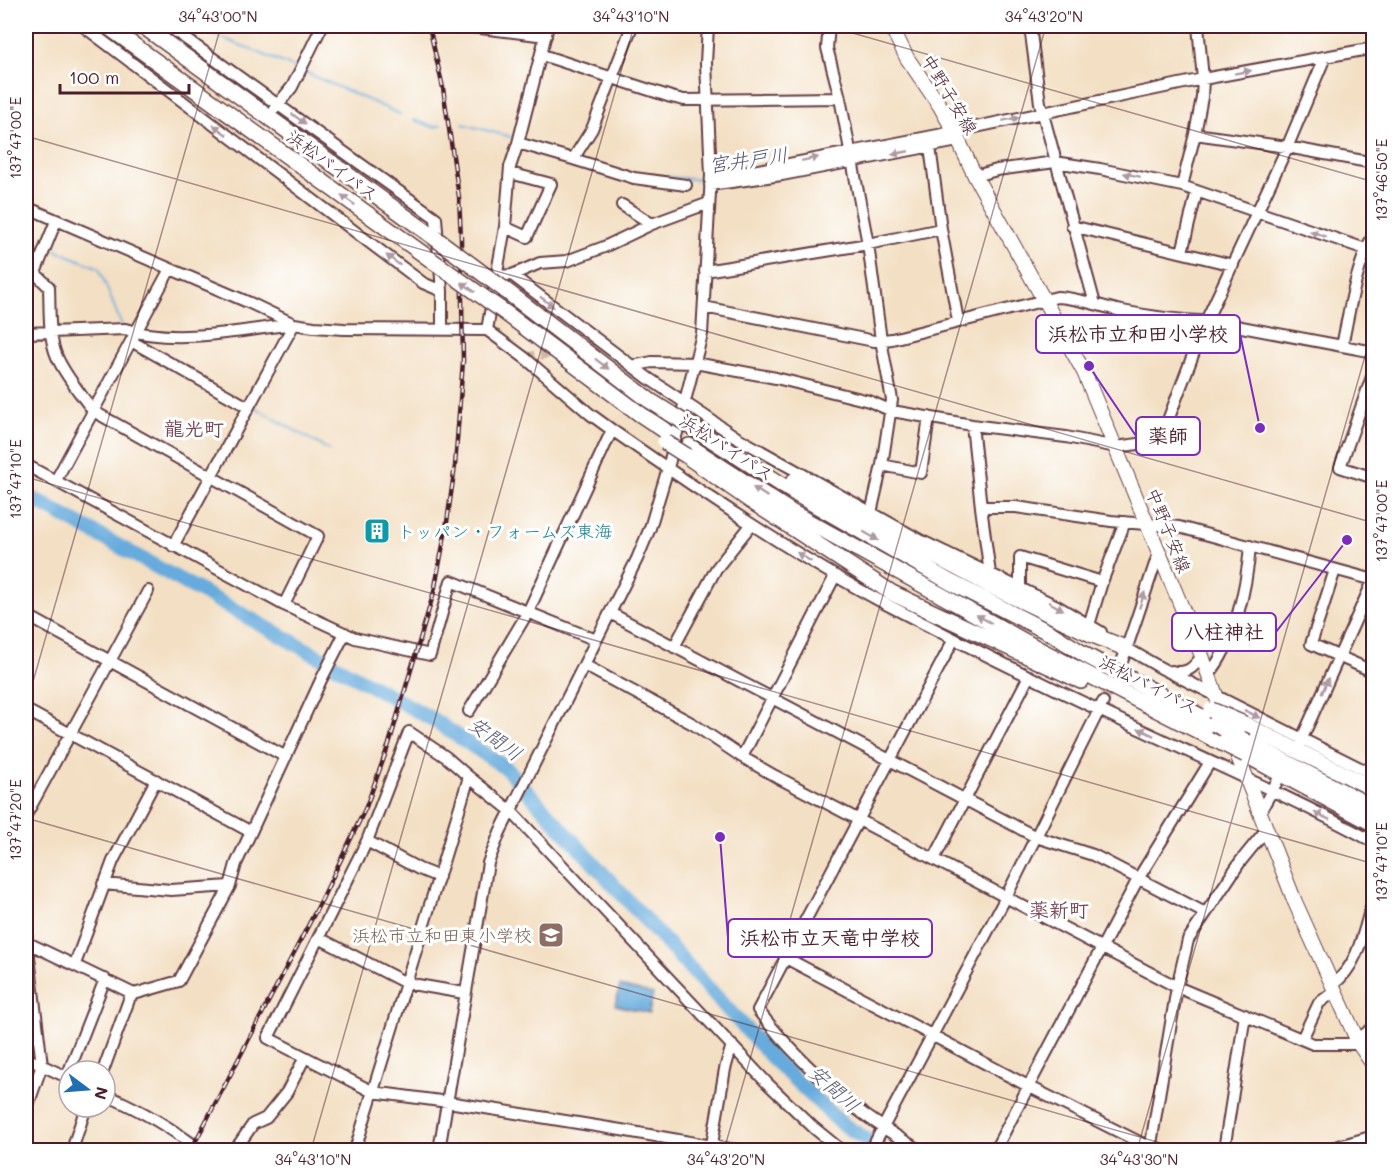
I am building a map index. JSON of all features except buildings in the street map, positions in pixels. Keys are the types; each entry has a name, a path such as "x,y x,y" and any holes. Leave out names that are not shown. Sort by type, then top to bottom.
{"highway":[{"name":"浜松バイパス","path":"107,26 507,314 640,414 667,438 688,451 790,512 1042,651 1222,743 1247,748 1374,807"},
{"name":"浜松バイパス","path":"143,26 435,238 649,400 676,409 696,426 798,495 950,582 1052,634 1214,710 1247,748 1374,824"},
{"path":"696,426 988,585 1093,635 1124,653"},
{"path":"688,451 760,507 895,588 923,609 1126,702 1192,728"},
{"path":"1214,710 1374,789"}],"main road":[{"name":"中野子安線","path":"892,27 907,58 956,136 975,176 1084,372 1202,656 1214,710 1246,777 1295,902 1358,1042 1374,1066"}],"street":[{"path":"83,26 423,283 442,291"},
{"path":"168,26 276,106 436,218 442,291 442,328"},
{"path":"276,106 284,99 322,26"},
{"path":"464,26 547,31 510,173 498,276 487,330"},
{"path":"574,157 592,129 632,26"},
{"path":"439,1150 488,863 511,810 596,640 612,614 650,528 668,468 676,409 695,363 702,334 711,180 706,63 708,26"},
{"path":"829,26 827,48 840,98 868,244 881,340 891,389 892,411 871,513"},
{"path":"892,27 917,26"},
{"path":"1030,26 1042,112 1095,304"},
{"path":"1182,186 1202,97 1203,79 1198,26"},
{"path":"850,157 956,136 1042,112 1203,79 1374,48"},
{"path":"542,55 671,97 709,100 840,98"},
{"path":"632,366 652,362 695,363 776,378 869,401 892,411 972,425 1066,437 1116,447 1160,441 1206,321 1258,212 1325,57"},
{"path":"1195,134 1287,147 1374,163"},
{"path":"711,180 753,171 930,147 956,136"},
{"path":"246,149 254,139"},
{"path":"518,143 574,157 634,178 686,185"},
{"path":"930,147 940,229 958,321"},
{"path":"975,176 998,170 1055,162 1100,169 1182,186 1369,250"},
{"path":"505,227 527,237 551,184 510,173"},
{"path":"1182,252 1197,191"},
{"path":"498,276 512,275 540,263 567,261 604,247 652,224 709,203"},
{"path":"622,206 652,224"},
{"path":"26,207 294,324 344,329 487,330 525,358 612,430 751,525 834,576 1029,676 1101,706 1374,842"},
{"path":"56,221 35,273 49,287 51,331 56,355 69,378 93,411 318,536 284,605"},
{"path":"1072,226 1233,265"},
{"path":"705,271 868,244 940,229"},
{"path":"1342,346 1353,290 1374,234"},
{"path":"56,480 131,334 170,269"},
{"path":"512,275 632,366 676,409 736,437 921,542 1058,606 1089,625 1124,653 1161,668 1178,672 1186,672 1196,666 1202,656"},
{"path":"704,307 874,341 1057,297 1075,298 1145,315 1206,321 1374,352"},
{"path":"26,333 111,329 131,334 185,336 294,324"},
{"path":"173,546 294,324"},
{"path":"131,334 249,405"},
{"path":"1374,371 1340,466 1374,478"},
{"path":"882,465 921,473 929,417"},
{"path":"972,425 990,574"},
{"path":"469,711 528,612 612,430"},
{"path":"26,465 284,605 345,633 378,644 430,655 451,581 596,640"},
{"path":"981,507 1016,507 1179,527 1373,580 1300,743"},
{"path":"1089,625 1102,582 1125,522"},
{"path":"674,647 716,569 751,525"},
{"path":"1208,675 1217,665 1242,604 1248,575 1250,546"},
{"path":"1124,653 1159,552"},
{"path":"1020,588 1020,557 1102,582"},
{"path":"1335,570 1311,644 1374,672"},
{"path":"742,757 834,576"},
{"path":"849,584 885,593 895,588"},
{"path":"895,588 894,601 928,626"},
{"path":"26,815 29,801 70,734 148,591"},
{"path":"612,614 1036,837 1093,855 1205,913"},
{"path":"26,615 286,757"},
{"path":"107,1059 130,997 179,981 230,886 251,832 345,633"},
{"path":"919,1150 853,1106 822,1078 758,1010 954,639"},
{"path":"584,665 693,724 742,757 1177,987 1313,1044 1358,1042 1374,1027"},
{"path":"1161,668 1214,710 1300,743 1374,776"},
{"path":"933,859 1029,676"},
{"path":"871,1150 934,1036 1101,706"},
{"path":"26,710 251,832"},
{"path":"735,1150 711,1149 621,1130 372,1092 268,1038 367,841 409,732 446,757 511,810 767,1083 814,1128 842,1150"},
{"path":"995,1150 1138,879 1210,762"},
{"path":"355,1150 470,777"},
{"path":"1260,812 1279,778"},
{"path":"75,964 113,861 156,780"},
{"path":"786,958 1151,1149 1177,987 1188,940 1240,862 1266,830"},
{"path":"367,841 439,877"},
{"path":"103,884 171,890 230,886"},
{"path":"1302,1039 1319,1003 1348,970 1374,897"},
{"path":"27,937 134,994"},
{"path":"26,1111 42,1065 27,937"},
{"path":"319,938 406,983 465,993"},
{"path":"75,1059 105,979"},
{"path":"1224,1150 1245,1015"},
{"path":"711,1149 725,1069 732,1045"},
{"path":"236,1150 253,1124 266,1119 287,1092 305,1057"},
{"path":"26,1058 57,1071"},
{"path":"117,1099 161,1122 191,1143"},
{"path":"72,1150 82,1119"},
{"path":"1325,1150 1374,1136"}],"water":[{"path":"620,986 653,994 649,1013 615,1005"}],"waterway":[{"name":"宮井戸川","path":"193,26 296,68"},
{"name":"宮井戸川","path":"304,72 400,114"},
{"name":"宮井戸川","path":"414,120 434,127 441,125"},
{"name":"宮井戸川","path":"463,124 511,137"},
{"name":"宮井戸川","path":"658,176 706,180"},
{"path":"26,237 43,244"},
{"path":"48,247 99,268 122,326"},
{"path":"254,407 329,450"},
{"name":"安間川","path":"26,495 432,719 506,768 778,1064 841,1123 882,1150"}],"tunnel":[{"path":"525,358 601,342"},
{"path":"1103,702 1123,659"}],"railway":[{"path":"191,1150 322,899 366,807 389,744 434,592 455,466 463,361 459,197 443,88 429,26"}],"place":[{"name":"薬師","path":"1089,366"},
{"name":"浜松市立和田小学校","path":"1260,428"},
{"name":"トッパン・フォームズ東海","path":"377,531"},
{"name":"八柱神社","path":"1347,540"},
{"name":"浜松市立天竜中学校","path":"720,837"},
{"name":"浜松市立和田東小学校","path":"551,935"}],"district":[{"name":"龍光町","path":"194,428"},
{"name":"薬新町","path":"1059,909"}]}
